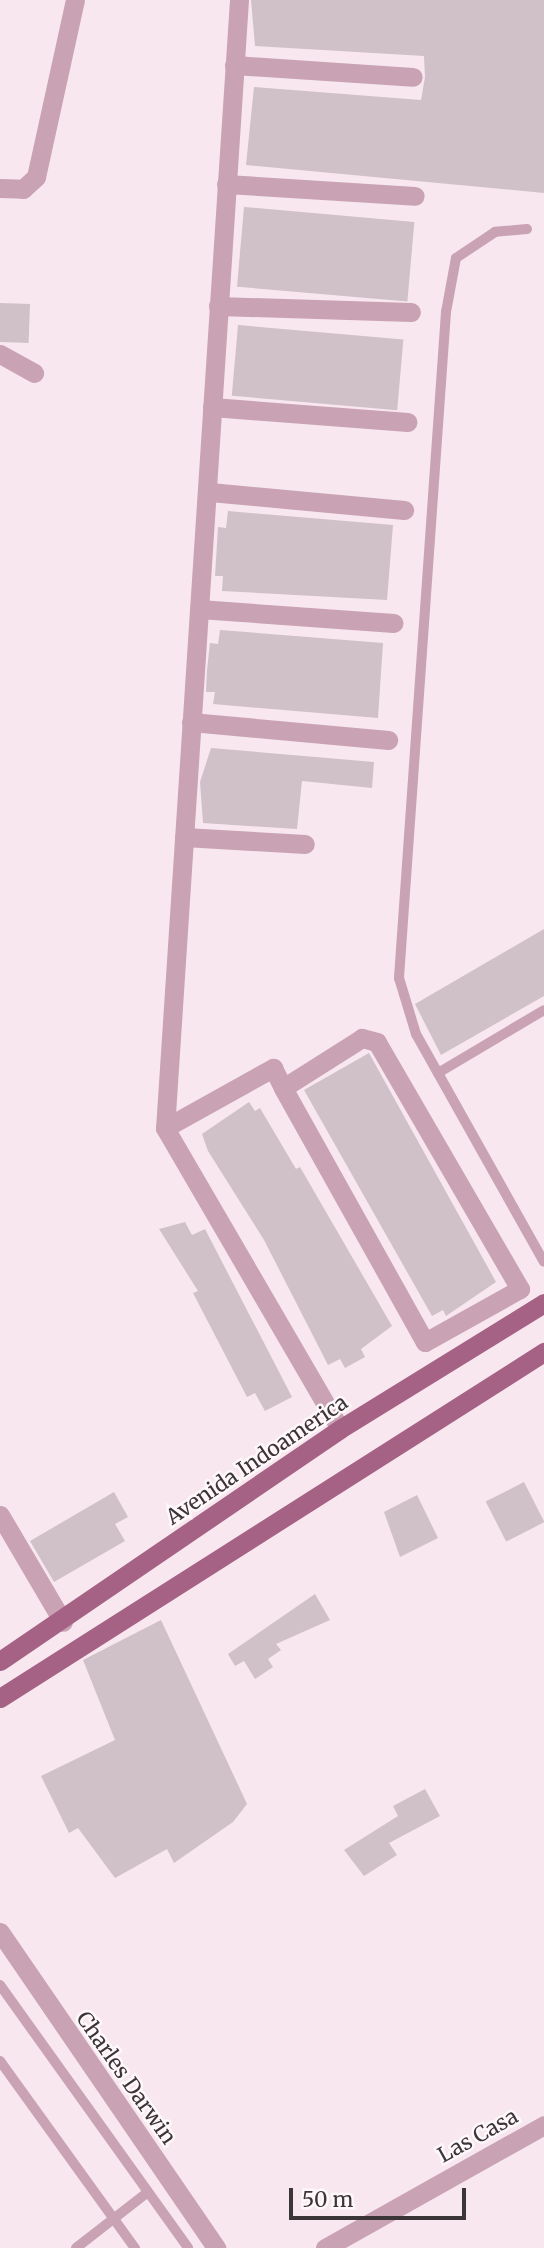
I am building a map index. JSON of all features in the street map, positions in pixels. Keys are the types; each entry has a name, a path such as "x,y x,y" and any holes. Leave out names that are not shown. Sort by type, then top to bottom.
{"main road":[{"name":"Avenida Indoamerica","path":"0,1661 63,1622 340,1429 544,1303"},
{"path":"0,1698 544,1352"}],"street":[{"path":"0,188 23,189 36,177 75,0"},
{"path":"239,0 218,306 209,492 165,1128 340,1429"},
{"path":"234,65 413,77"},
{"path":"226,184 415,197"},
{"path":"218,306 411,312"},
{"path":"0,355 34,373"},
{"path":"212,407 407,422"},
{"path":"209,492 404,510"},
{"path":"199,609 393,623"},
{"path":"191,722 388,740"},
{"path":"184,838 305,844"},
{"path":"165,1128 273,1068 425,1342 520,1289 377,1042 362,1038 284,1087"},
{"path":"0,1515 63,1622"},
{"name":"Charles Darwin","path":"0,1932 216,2248"},
{"name":"Las Casa","path":"325,2248 544,2125"}],"lane":[{"path":"527,229 495,232 456,258 446,312 398,978 409,1019 544,1262"},
{"path":"438,1073 544,1010"},
{"path":"0,1985 188,2248"},
{"path":"0,2061 135,2248"},
{"path":"76,2248 148,2192"}],"building":[{"path":"251,0 544,0 544,193 246,165 254,87 421,100 425,77 424,56 255,46"},
{"path":"244,207 414,222 407,302 237,287"},
{"path":"0,303 30,304 29,343 0,342"},
{"path":"238,325 403,339 397,410 232,396"},
{"path":"228,511 393,525 387,600 222,591 223,576 215,576 218,527 226,528"},
{"path":"220,630 383,643 378,718 213,704 215,692 206,692 207,670 210,643 218,644"},
{"path":"211,748 374,762 372,788 302,781 297,829 203,823 200,782"},
{"path":"544,929 544,996 441,1055 415,1004"},
{"path":"369,1053 496,1282 446,1316 443,1310 432,1316 304,1090"},
{"path":"249,1102 255,1111 260,1108 296,1169 300,1167 392,1326 361,1349 365,1357 345,1368 340,1359 328,1365 264,1240 208,1151 202,1134"},
{"path":"185,1222 192,1235 205,1229 292,1397 265,1411 255,1393 247,1397 193,1293 198,1291 159,1229"},
{"path":"524,1482 544,1522 506,1542 486,1502"},
{"path":"114,1492 128,1517 115,1524 125,1541 54,1582 30,1541"},
{"path":"417,1495 438,1538 400,1557 384,1512"},
{"path":"315,1594 330,1620 276,1644 281,1650 268,1659 273,1667 255,1679 244,1661 235,1666 228,1654"},
{"path":"161,1620 247,1804 233,1822 174,1863 167,1849 115,1878 78,1828 69,1833 41,1776 115,1740 83,1660"},
{"path":"425,1789 440,1816 389,1843 397,1855 364,1876 344,1850 398,1816 393,1806"}]}
